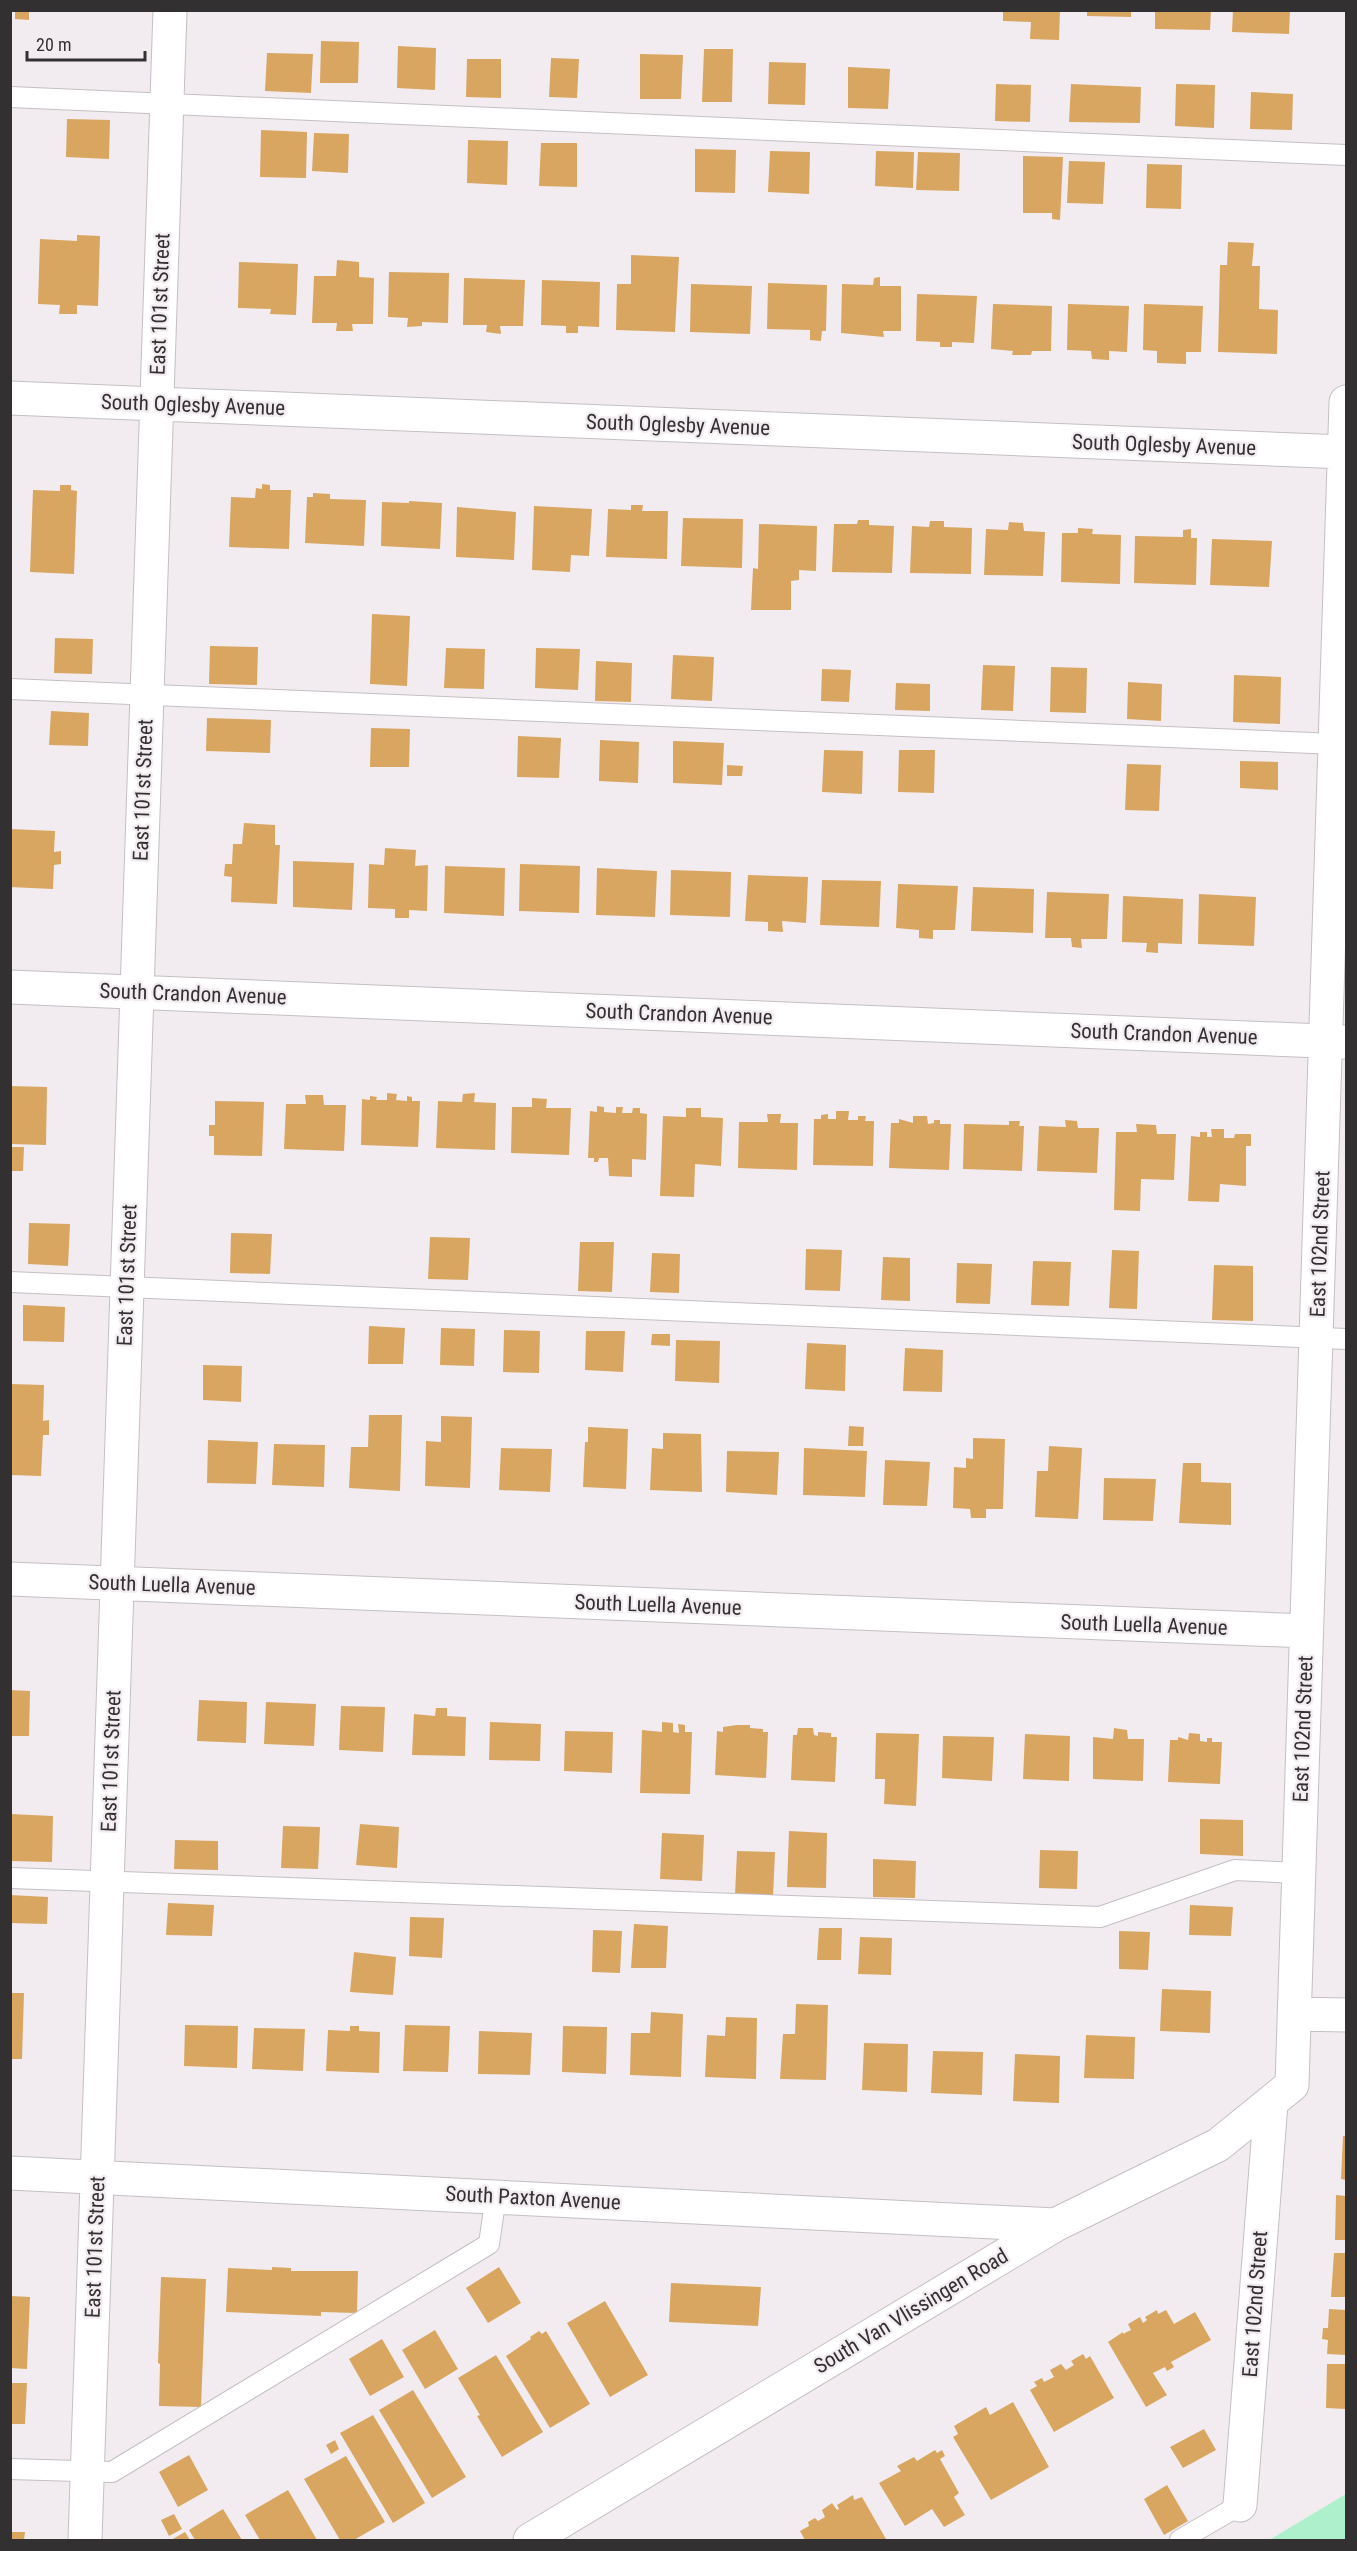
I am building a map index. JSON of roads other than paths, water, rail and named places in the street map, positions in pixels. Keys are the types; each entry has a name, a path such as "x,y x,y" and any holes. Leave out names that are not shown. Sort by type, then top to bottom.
{"street":[{"name":"East 101st Street","path":"85,2541 170,10"},
{"name":"South Oglesby Avenue","path":"10,398 1346,452"},
{"name":"East 102nd Street","path":"1239,2505 1282,2094 1295,2014 1306,1631 1331,1339 1337,1042 1336,744 1342,701 1347,402"},
{"name":"South Crandon Avenue","path":"10,987 1337,1042"},
{"name":"South Luella Avenue","path":"10,1579 1306,1631"},
{"path":"1295,2014 1347,2015"},
{"name":"South Van Vlissingen Road","path":"530,2541 1055,2225 1218,2145 1282,2094"},
{"name":"South Paxton Avenue","path":"10,2173 1055,2225"}],"lane":[{"path":"10,97 1347,155"},
{"path":"10,689 1336,744"},
{"path":"10,1282 1331,1339"},
{"path":"10,1878 1100,1917 1235,1870 1299,1873"},
{"path":"10,2469 112,2472 489,2244 496,2196"},
{"path":"1180,2541 1239,2505"}]}
